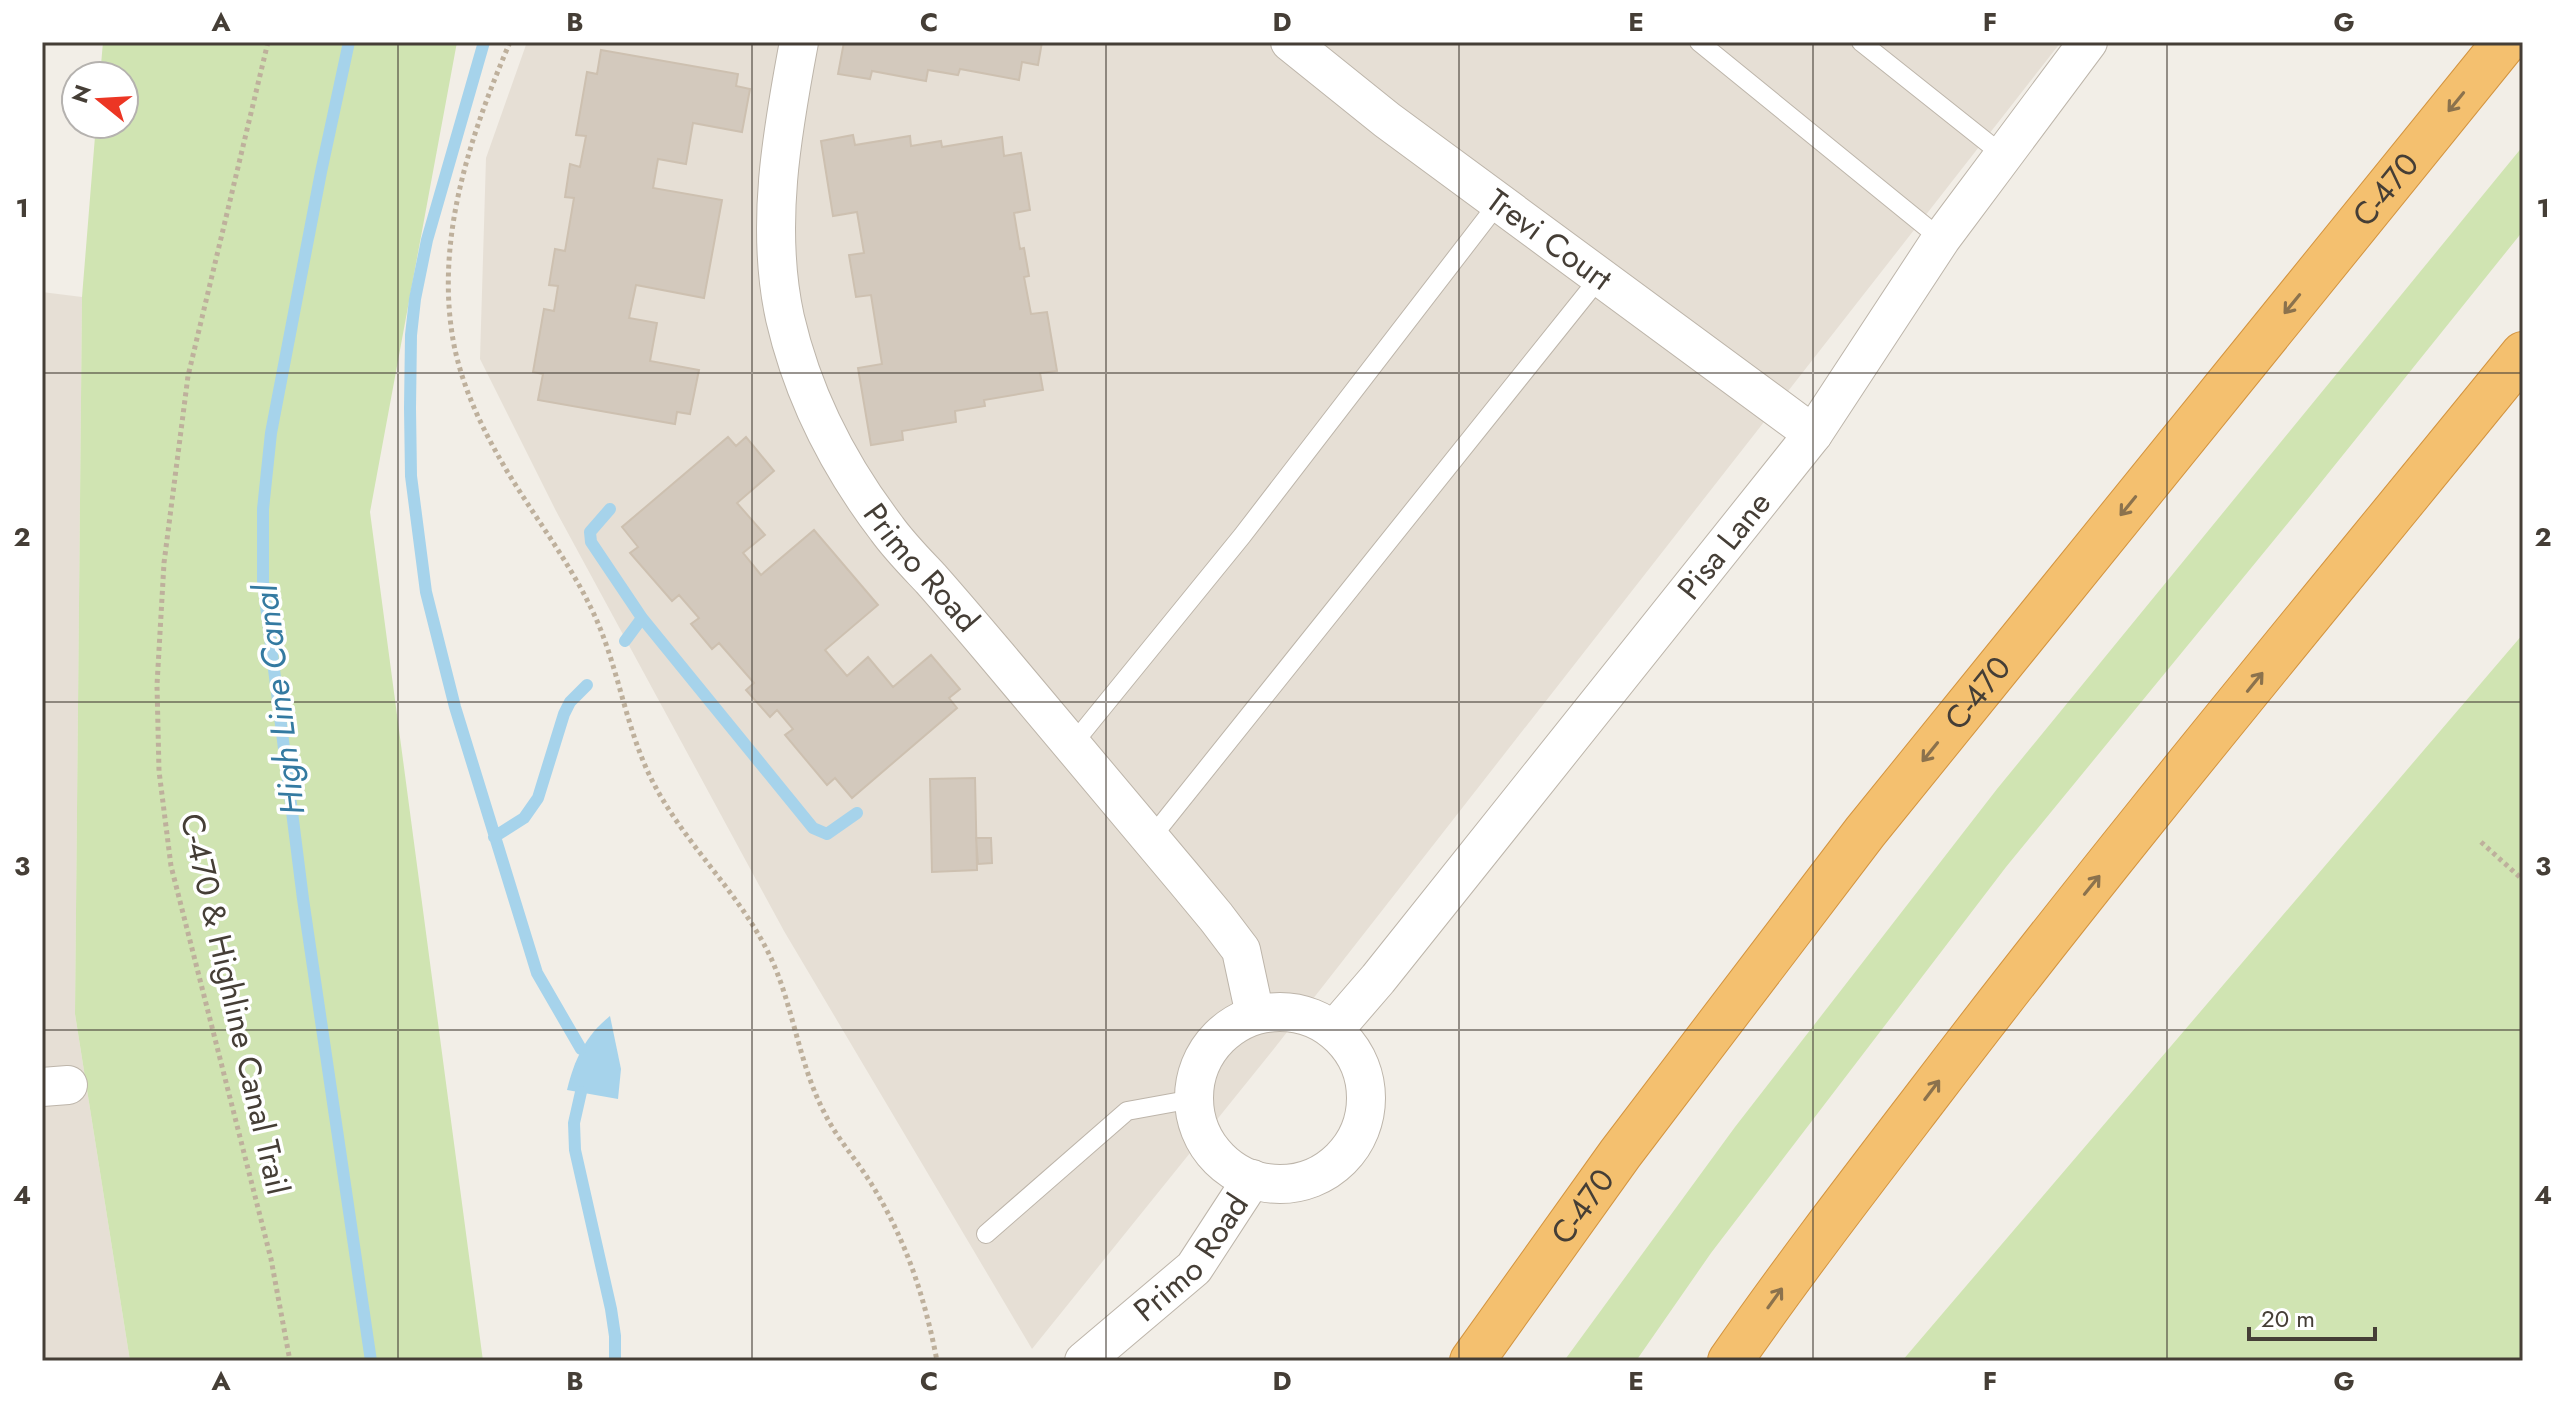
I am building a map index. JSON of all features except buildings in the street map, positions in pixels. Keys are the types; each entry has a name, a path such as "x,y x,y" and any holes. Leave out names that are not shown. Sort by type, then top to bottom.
{"highway":[{"name":"C-470","path":"1472,1361 1628,1142 1865,832 2505,42"},
{"path":"1730,1361 1831,1222 2046,942 2523,354"}],"street":[{"name":"Primo Road","path":"799,42 785,115 776,219 784,315 811,401 825,432 888,531 1151,838 1241,950 1255,1015"},
{"name":"Pisa Lane","path":"1334,1030 1813,434 1941,239 2088,42"},
{"name":"Trevi Court","path":"1292,43 1387,120 1813,434"},
{"path":"1282,1011 1310,1016 1334,1030 1353,1049 1364,1075 1367,1103 1361,1131 1344,1156 1321,1175 1293,1184 1263,1184 1236,1173 1213,1154 1199,1128 1193,1099 1198,1072 1210,1047 1230,1027 1255,1015 1282,1011"},
{"name":"Primo Road","path":"1084,1361 1194,1268 1252,1179"}],"lane":[{"path":"1699,42 1941,239"},
{"path":"1861,42 2003,155"},
{"path":"1072,745 1251,524 1499,202"},
{"path":"1151,838 1600,277"},
{"path":"986,1234 1127,1111 1193,1099"}],"path":[{"name":"C-470 & Highline Canal Trail","path":"268,42 188,376 164,563 157,685 159,771 171,866 271,1259 290,1361"},
{"path":"510,42 475,134 451,235 449,305 454,345 465,382 479,419 500,458 593,611 654,783 769,953 821,1108 870,1181 894,1222 909,1258 923,1295 937,1361"},
{"path":"2481,842 2523,880"}],"shaded area":[{"path":"527,42 2061,42 1273,1050 1032,1349 784,931 556,511 480,359 486,158"},
{"path":"42,292 82,297 75,1014 130,1361 42,1361"}],"green space":[{"path":"103,42 457,42 370,512 483,1361 130,1361 75,1014 82,297 95,140 140,140 140,60 101,60"},
{"path":"2523,146 2523,231 2006,867 1711,1253 1636,1361 1564,1361 1735,1127 1997,789"},
{"path":"2523,634 2523,1361 1902,1361"}],"water":[{"path":"610,1016 621,1069 618,1099 567,1090 582,1049 594,1031"}],"waterway":[{"name":"High Line Canal","path":"349,42 271,433 263,509 263,582 303,899 371,1361"},
{"path":"484,42 427,240 415,299 411,335 411,476 426,592 455,707 537,973 581,1049"},
{"path":"610,509 590,532 591,542 642,618 813,828 827,834 857,813"},
{"path":"625,641 642,618"},
{"path":"494,837 524,818 538,798 564,714 570,702 587,685"},
{"path":"581,1092 574,1123 575,1150 611,1309 615,1361"}]}
